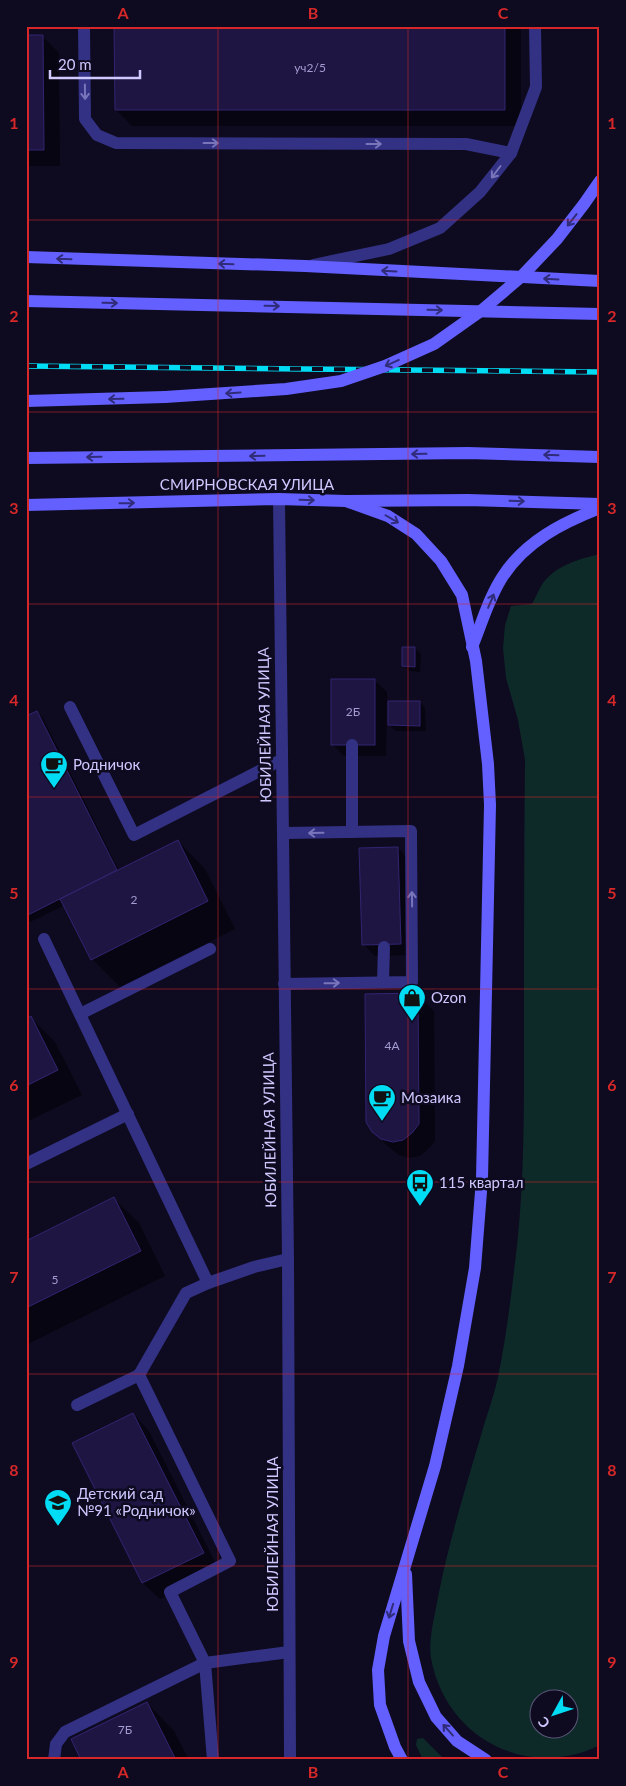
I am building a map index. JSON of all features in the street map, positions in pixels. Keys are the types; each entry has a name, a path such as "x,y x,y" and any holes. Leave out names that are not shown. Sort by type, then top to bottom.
{"main road":[{"path":"26,401 165,397 286,389 341,381 385,366 434,344 482,310 521,277 557,239 600,181"},
{"path":"26,257 305,266 600,281"},
{"path":"26,301 600,314"},
{"name":"СМИРНОВСКАЯ УЛИЦА","path":"26,458 468,453 600,457"},
{"name":"СМИРНОВСКАЯ УЛИЦА","path":"26,505 279,499 346,501 468,500 600,504"},
{"path":"346,501 388,516 416,534 441,561 462,595 476,662 488,764 490,805 482,1179 475,1268 458,1366 435,1466 384,1636 378,1670 380,1705 395,1748 402,1760"},
{"path":"472,647 493,595 503,576 518,557 538,539 568,521 600,508"},
{"path":"405,1564 409,1641 418,1682 436,1717 457,1740 486,1760"}],"street":[{"path":"84,26 85,119 97,135 116,143 466,144 511,153"},
{"path":"305,266 390,249 440,228 480,192 511,153 536,87 535,26"},
{"name":"ЮБИЛЕЙНАЯ УЛИЦА","path":"279,499 280,760 284,833 288,1259 290,1760"},
{"path":"70,707 134,835 280,760"},
{"path":"352,745 352,832"},
{"path":"284,833 411,831 412,982 284,984"},
{"path":"379,832 379,845"},
{"path":"44,939 208,1283"},
{"path":"383,982 384,947"},
{"path":"80,1014 210,949"},
{"path":"26,1164 128,1114"},
{"path":"77,1405 139,1375 186,1293 254,1267 288,1259"},
{"path":"139,1375 230,1561 170,1592 205,1663 213,1760"},
{"path":"54,1760 56,1744 65,1732 205,1663 289,1652"}],"green space":[{"path":"600,554 600,1745 573,1755 545,1758 519,1754 494,1745 472,1730 453,1710 439,1686 431,1658 430,1643 447,1555 498,1377 518,1241 524,1118 525,760 518,720 506,678 503,648 505,625 511,606 532,604 543,583 549,577 562,567"},
{"path":"423,1738 445,1760 423,1760 416,1745 417,1739"}],"building":[{"path":"114,26 505,26 505,110 115,110"},
{"path":"26,35 43,35 44,150 26,150"},
{"path":"402,647 415,647 415,667 402,666"},
{"path":"331,679 375,679 375,745 331,745"},
{"path":"388,701 420,701 420,726 388,725"},
{"path":"37,711 117,870 26,916 26,716"},
{"path":"178,840 208,901 91,960 60,899"},
{"path":"398,847 401,944 362,945 359,848"},
{"path":"418,993 419,1124 403,1140 393,1142 381,1139 372,1132 366,1122 365,994"},
{"path":"31,1016 58,1070 26,1086 26,1019"},
{"path":"114,1197 141,1251 26,1308 26,1241"},
{"path":"133,1413 204,1553 142,1583 72,1443"},
{"path":"147,1702 176,1760 81,1760 71,1739"}],"railway":[{"path":"26,366 600,372"}],"place":[{"name":"Родничок","path":"54,789"},
{"name":"Ozon","path":"412,1022"},
{"name":"Мозаика","path":"382,1122"},
{"name":"115 квартал","path":"420,1207"},
{"name":"Детский сад №91 «Родничок»","path":"58,1527"}]}
